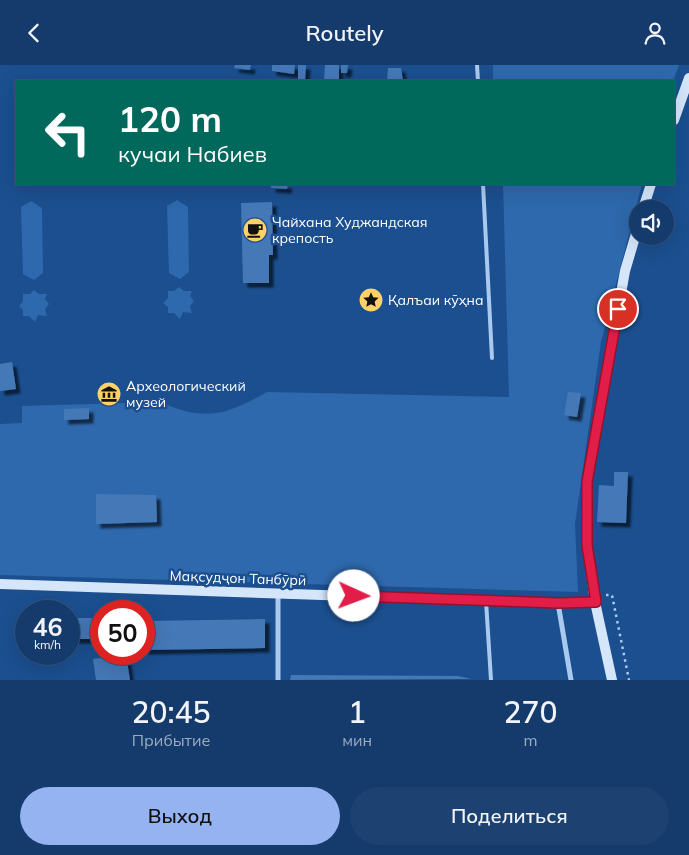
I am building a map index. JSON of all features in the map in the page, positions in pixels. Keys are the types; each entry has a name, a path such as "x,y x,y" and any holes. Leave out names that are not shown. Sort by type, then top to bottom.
{"main road":[{"path":"675,116 689,78"},
{"path":"646,200 651,185"},
{"path":"612,680 595,598 587,545 587,482 625,271 633,245"},
{"name":"Мақсудҷон Танбӯрӣ","path":"0,584 486,599 558,603 595,598"}],"street":[{"path":"278,594 278,680"},
{"path":"558,603 571,680"}],"lane":[{"path":"477,65 478,80"},
{"path":"483,185 492,358"},
{"path":"486,599 491,680"}],"path":[{"path":"595,598 612,595 629,680"}],"shaded area":[{"path":"493,65 679,65 673,80 493,80"},
{"path":"503,185 642,185 638,200 629,200 629,234 601,342 575,524 578,592 0,575 0,424 22,423 22,406 160,402 190,412 203,414 227,411 267,392 509,397"},
{"path":"177,200 188,207 189,272 180,279 169,273 167,206"},
{"path":"31,201 42,208 43,273 34,280 23,274 21,207"},
{"path":"179,287 184,291 192,291 190,296 194,301 190,306 192,313 183,312 180,319 174,313 168,313 168,307 163,303 168,298 168,291 174,291"},
{"path":"34,290 39,294 47,294 45,299 49,304 45,309 47,316 38,315 35,322 29,316 23,316 23,310 19,306 23,301 23,294 30,294"}],"building":[{"path":"235,65 251,65 250,70 234,68"},
{"path":"272,65 295,65 294,74 272,71"},
{"path":"298,65 306,65 305,80 298,80"},
{"path":"325,65 339,65 339,80 324,80"},
{"path":"341,65 348,65 347,73 341,73"},
{"path":"388,68 401,68 403,80 387,80"},
{"path":"271,185 288,185 287,189 271,188"},
{"path":"272,202 273,255 269,255 269,283 243,283 241,203"},
{"path":"12,362 16,389 0,391 0,364"},
{"path":"568,392 581,393 577,417 564,415"},
{"path":"89,408 89,419 64,420 64,409"},
{"path":"614,472 628,472 626,523 597,522 599,485 614,486"},
{"path":"96,494 156,495 157,522 96,524"},
{"path":"80,618 90,618 90,639 80,639"},
{"path":"265,619 265,648 155,650 155,621"},
{"path":"94,665 128,665 130,680 96,680"},
{"path":"291,675 458,676 472,679 290,680"}],"place":[{"name":"Чайхана Худжандская крепость","path":"255,230"},
{"name":"Қалъаи кӯҳна","path":"371,300"},
{"name":"Археологический музей","path":"109,394"}],"route":[{"path":"354,596 486,599 558,603 596,602 587,545 587,482 618,309"}]}
